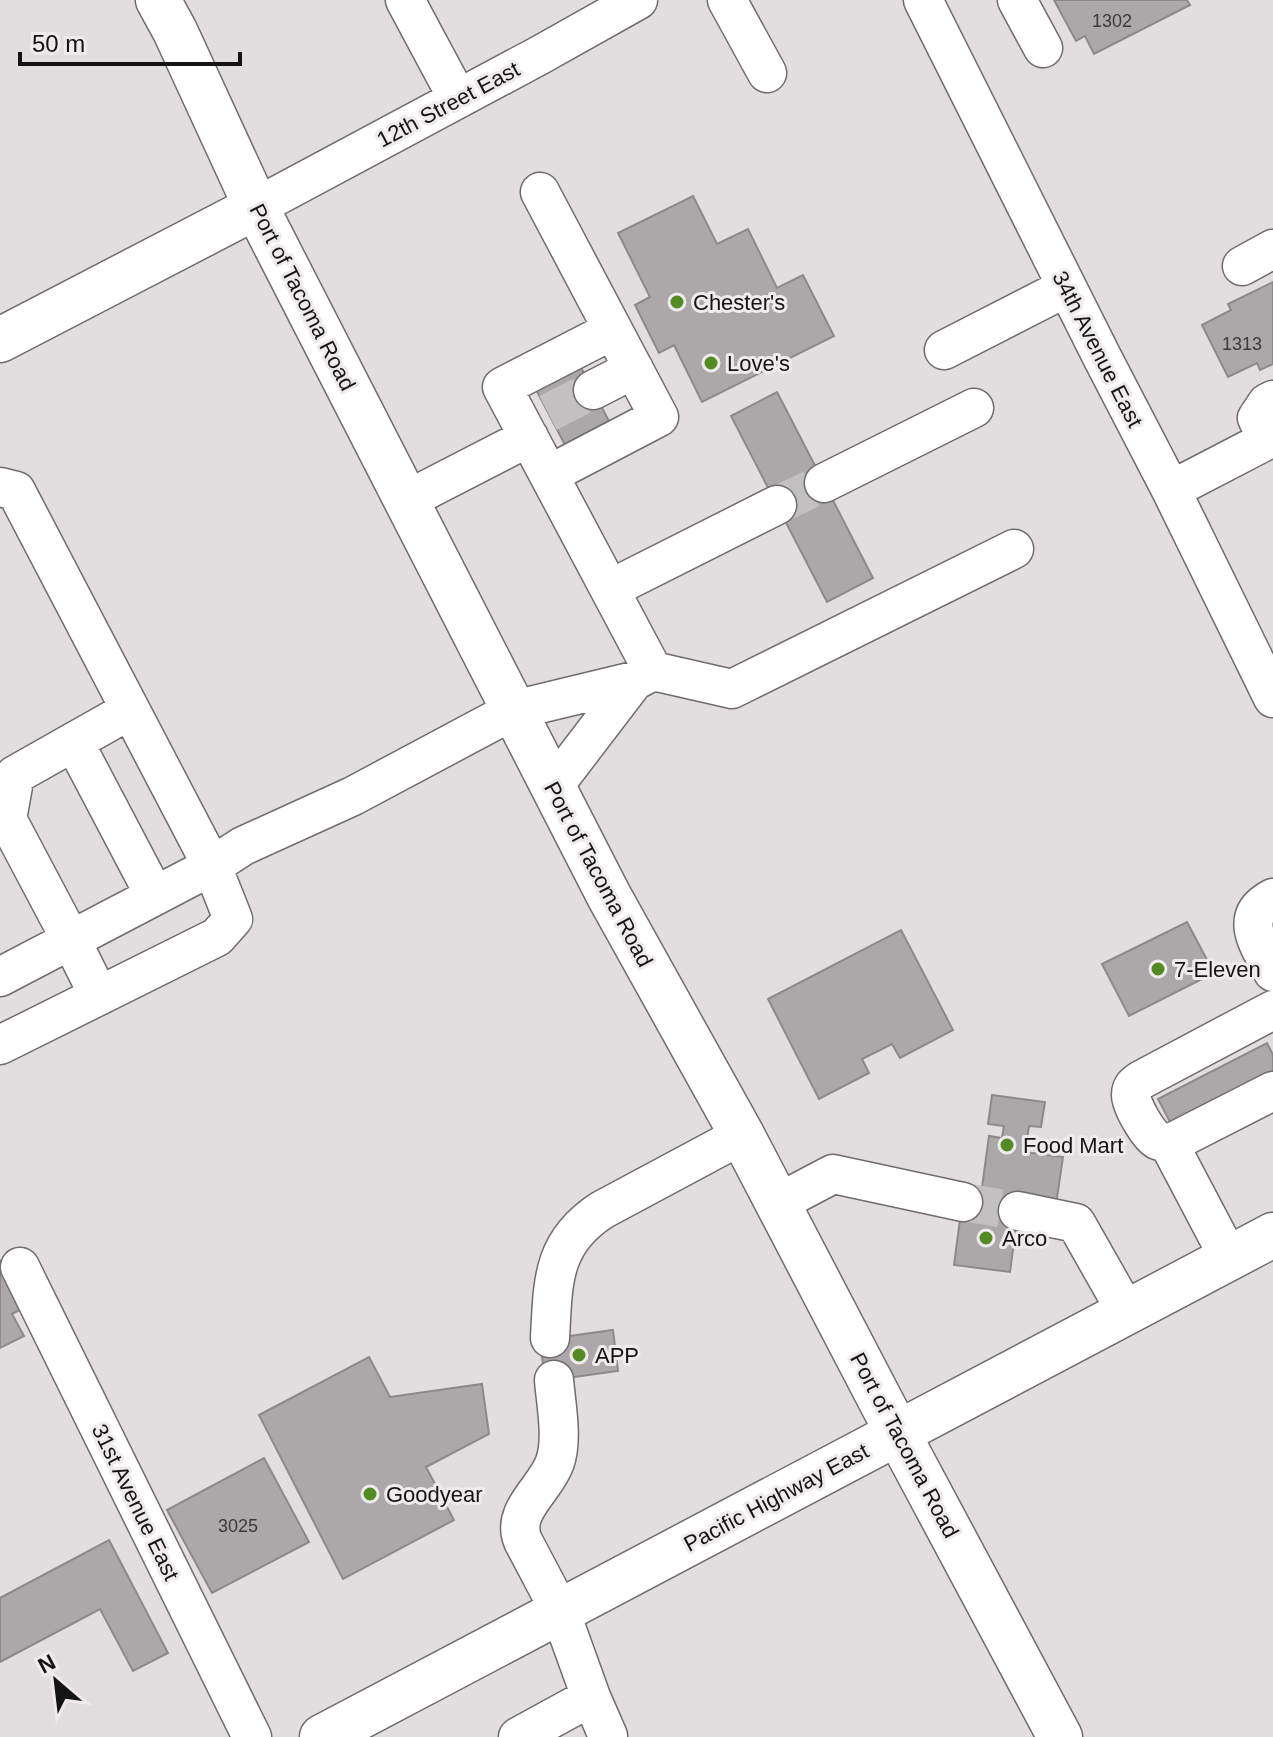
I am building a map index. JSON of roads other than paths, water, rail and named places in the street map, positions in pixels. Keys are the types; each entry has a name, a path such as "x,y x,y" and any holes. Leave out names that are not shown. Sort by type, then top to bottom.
{"main road":[{"name":"Port of Tacoma Road","path":"166,15 256,207 609,896 742,1135 1060,1737"},
{"path":"0,340 256,207"},
{"name":"Pacific Highway East","path":"322,1737 1273,1235"}],"street":[{"path":"405,0 458,99"},
{"name":"12th Street East","path":"256,207 638,0"},
{"path":"727,0 767,73"},
{"name":"34th Avenue East","path":"923,0 1273,697"},
{"path":"1017,0 1043,48"},
{"path":"540,192 659,417 550,474"},
{"path":"944,350 1067,287"},
{"path":"613,330 502,387 533,425 550,474 610,589 643,676"},
{"path":"593,390 634,369"},
{"path":"1171,490 1270,438 1257,418 1267,403 1273,400"},
{"path":"824,483 974,408"},
{"path":"407,500 533,425"},
{"path":"0,487 16,491 212,866 233,919 217,937 0,1045"},
{"path":"610,589 777,505"},
{"path":"0,977 212,866 243,846 353,796 514,710 643,676 703,682 732,689 1014,549"},
{"path":"553,787 643,676"},
{"path":"99,996 7,819 15,775 130,710"},
{"path":"74,742 155,896"},
{"path":"1273,898 1261,904 1253,924 1273,972"},
{"path":"1273,1010 1141,1080 1134,1085 1131,1099 1148,1132 1169,1144 1273,1091"},
{"path":"550,1338 555,1270 561,1253 582,1224 602,1210 742,1135"},
{"path":"1169,1144 1229,1258"},
{"path":"778,1203 833,1174 963,1202"},
{"path":"1018,1211 1076,1223 1127,1313"},
{"name":"31st Avenue East","path":"20,1267 252,1737"},
{"path":"554,1380 558,1442 555,1461 525,1510 519,1529 560,1611 608,1736"},
{"path":"518,1737 591,1697"}],"tunnel":[{"path":"548,413 593,390"},
{"path":"777,505 824,483"},
{"path":"963,1202 1018,1211"}],"place":[{"name":"Chester's","path":"677,302"},
{"name":"Love's","path":"711,363"},
{"name":"7-Eleven","path":"1158,969"},
{"name":"Food Mart","path":"1007,1145"},
{"name":"Arco","path":"986,1238"},
{"name":"APP","path":"579,1355"},
{"name":"Goodyear","path":"370,1494"}]}
